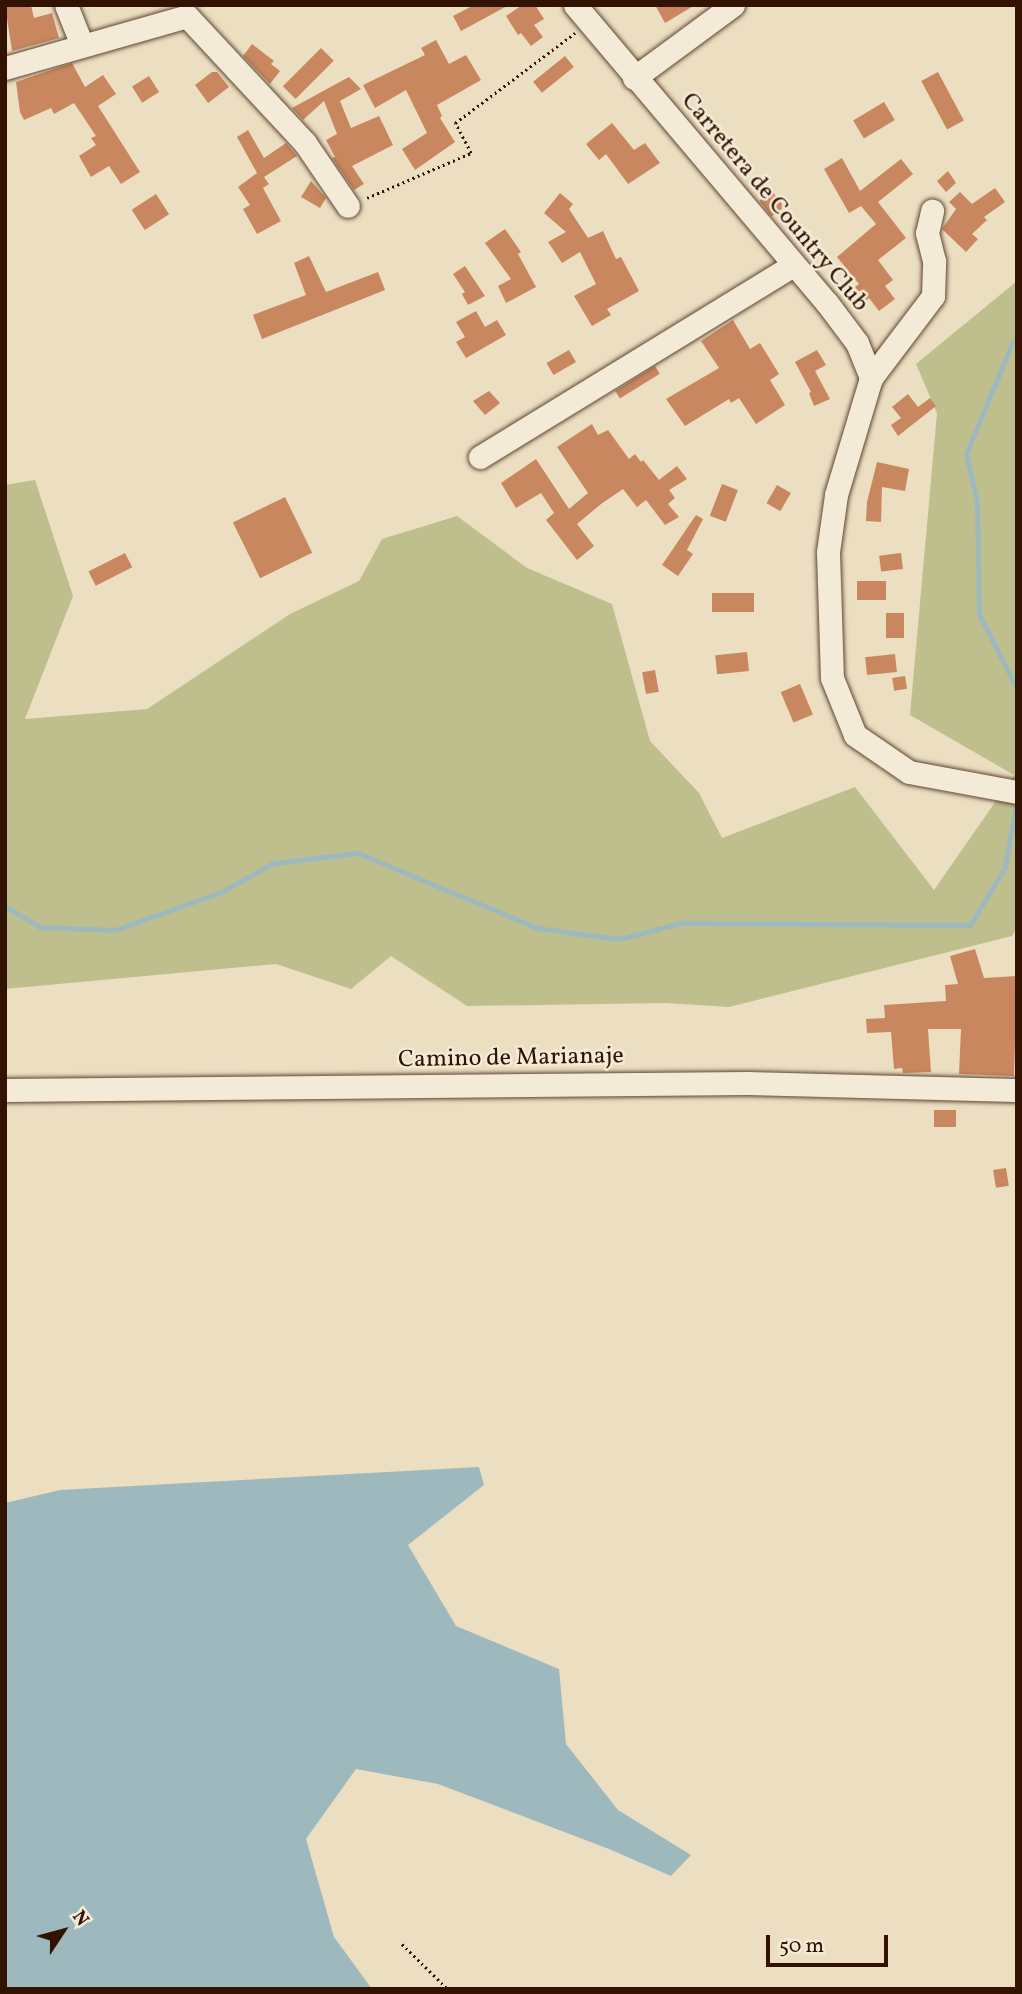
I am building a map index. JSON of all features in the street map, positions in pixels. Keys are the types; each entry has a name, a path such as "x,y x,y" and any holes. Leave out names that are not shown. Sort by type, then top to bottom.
{"street":[{"path":"66,5 82,44"},
{"path":"634,78 733,5"},
{"name":"Carretera de Country Club","path":"582,14 857,343 871,378"},
{"path":"5,68 187,16 305,143 348,206"},
{"path":"932,211 927,233 934,261 933,296 871,378 836,495 828,552 832,678 855,735 909,772 1017,792"},
{"path":"480,457 793,265"},
{"name":"Camino de Marianaje","path":"5,1090 733,1083 1017,1090"}],"path":[{"path":"348,206 471,152 454,124 582,14"},
{"path":"402,1944 447,1989"}],"green space":[{"path":"1017,281 1017,927 1012,936 729,1007 666,1003 467,1006 391,956 351,989 276,964 5,989 5,485 35,480 73,596 25,719 147,709 290,614 359,581 382,539 457,516 527,568 612,604 650,741 699,793 722,838 855,787 934,890 1014,775 910,715 937,413 916,364"}],"water":[{"path":"479,1467 484,1485 408,1545 456,1626 559,1669 566,1744 618,1810 691,1855 671,1876 609,1849 438,1784 356,1769 306,1839 334,1937 372,1989 5,1989 5,1503 60,1490"}],"building":[{"path":"5,5 31,5 34,18 52,13 59,38 12,51"},
{"path":"474,5 509,5 461,31 453,16"},
{"path":"522,5 535,5 544,19 534,25 543,37 531,46 521,33 518,35 506,16"},
{"path":"655,5 695,5 665,23"},
{"path":"436,40 449,64 466,55 481,80 437,105 442,116 440,118 455,142 415,170 402,149 427,133 406,90 375,108 363,85 425,55 421,48"},
{"path":"252,44 274,61 271,64 280,71 270,84 243,56"},
{"path":"321,48 334,61 296,99 283,86"},
{"path":"565,56 574,67 542,93 533,82"},
{"path":"72,63 85,87 103,75 116,94 98,106 140,172 121,184 109,166 91,177 79,156 96,145 91,138 96,136 74,103 54,114 51,108 24,120 20,112 16,82"},
{"path":"212,72 217,72 229,87 208,103 195,85"},
{"path":"938,72 964,121 947,129 921,81"},
{"path":"149,76 159,92 142,103 132,87"},
{"path":"349,77 361,89 340,101 351,128 379,116 393,145 352,166 364,184 354,190 332,158 335,157 326,140 337,134 324,101 303,120 292,108"},
{"path":"884,102 895,120 864,139 853,121"},
{"path":"612,123 634,150 645,143 660,163 628,184 606,154 599,160 586,144"},
{"path":"248,130 264,158 286,143 297,156 264,177 269,184 263,188 281,221 257,234 243,209 250,205 238,187 257,173 237,137"},
{"path":"842,158 860,191 901,159 913,174 878,202 906,238 878,260 893,280 885,286 895,299 879,311 869,298 866,301 855,287 859,284 837,257 876,224 861,206 849,213 824,169"},
{"path":"948,171 956,183 946,192 937,181"},
{"path":"311,181 326,198 320,208 301,197"},
{"path":"995,188 1005,202 984,217 987,220 972,234 978,239 966,252 942,229 956,209 949,202 960,192 972,204"},
{"path":"772,191 784,207 771,217 759,201"},
{"path":"560,193 573,204 569,209 588,238 603,231 616,259 621,257 639,291 607,309 611,315 592,326 574,296 596,284 580,252 562,263 548,242 566,232 544,213"},
{"path":"156,194 169,214 145,230 132,210"},
{"path":"505,229 521,252 518,254 536,287 506,303 498,286 511,279 485,243"},
{"path":"309,256 326,292 378,272 385,290 262,339 253,315 306,295 294,263"},
{"path":"465,266 485,296 468,305 462,294 465,292 453,274"},
{"path":"476,311 485,327 497,320 506,335 466,358 456,342 465,337 456,322"},
{"path":"733,320 750,349 760,343 779,374 770,380 785,405 756,424 739,398 731,403 729,399 685,426 666,399 719,368 701,341"},
{"path":"569,350 576,362 553,375 546,363"},
{"path":"817,350 826,365 815,371 830,399 814,406 809,393 811,392 795,362"},
{"path":"655,366 660,374 620,399 615,391"},
{"path":"489,391 500,403 485,415 473,401"},
{"path":"908,394 918,407 930,398 936,406 898,436 891,425 901,418 892,407"},
{"path":"592,424 598,435 608,430 629,459 635,454 659,480 677,466 687,479 669,490 675,498 668,504 679,517 665,525 646,500 637,507 623,489 601,504 577,524 594,546 577,560 546,520 554,513 541,493 516,508 501,483 536,459 569,509 588,493 557,447"},
{"path":"877,462 909,469 905,491 882,487 881,522 866,521 867,502"},
{"path":"722,484 738,490 726,522 710,516"},
{"path":"777,485 791,493 780,511 766,503"},
{"path":"285,497 312,553 260,578 233,522"},
{"path":"696,515 703,519 687,550 693,554 678,576 662,565"},
{"path":"125,553 132,567 96,586 88,572"},
{"path":"901,553 903,569 881,572 879,556"},
{"path":"857,581 886,581 886,600 857,600"},
{"path":"712,593 754,593 754,612 712,612"},
{"path":"886,613 904,613 904,638 886,638"},
{"path":"747,652 749,671 717,674 715,655"},
{"path":"895,654 897,672 867,675 865,657"},
{"path":"655,670 659,692 646,694 642,672"},
{"path":"905,676 907,689 894,691 892,678"},
{"path":"800,684 813,714 794,723 781,692"},
{"path":"975,949 984,978 1017,976 1014,1076 959,1074 961,1029 928,1029 931,1072 903,1073 902,1068 894,1069 891,1032 867,1033 866,1019 885,1018 884,1005 946,1001 945,985 958,984 950,956"},
{"path":"934,1110 956,1110 956,1127 934,1127"},
{"path":"1006,1168 1009,1186 996,1188 993,1170"}],"waterway":[{"path":"1017,341 1013,341 966,454 977,502 979,614 1017,689"},
{"path":"5,906 40,927 115,930 221,892 273,863 358,853 537,928 619,939 681,923 970,925 1005,867 1016,805"}]}
